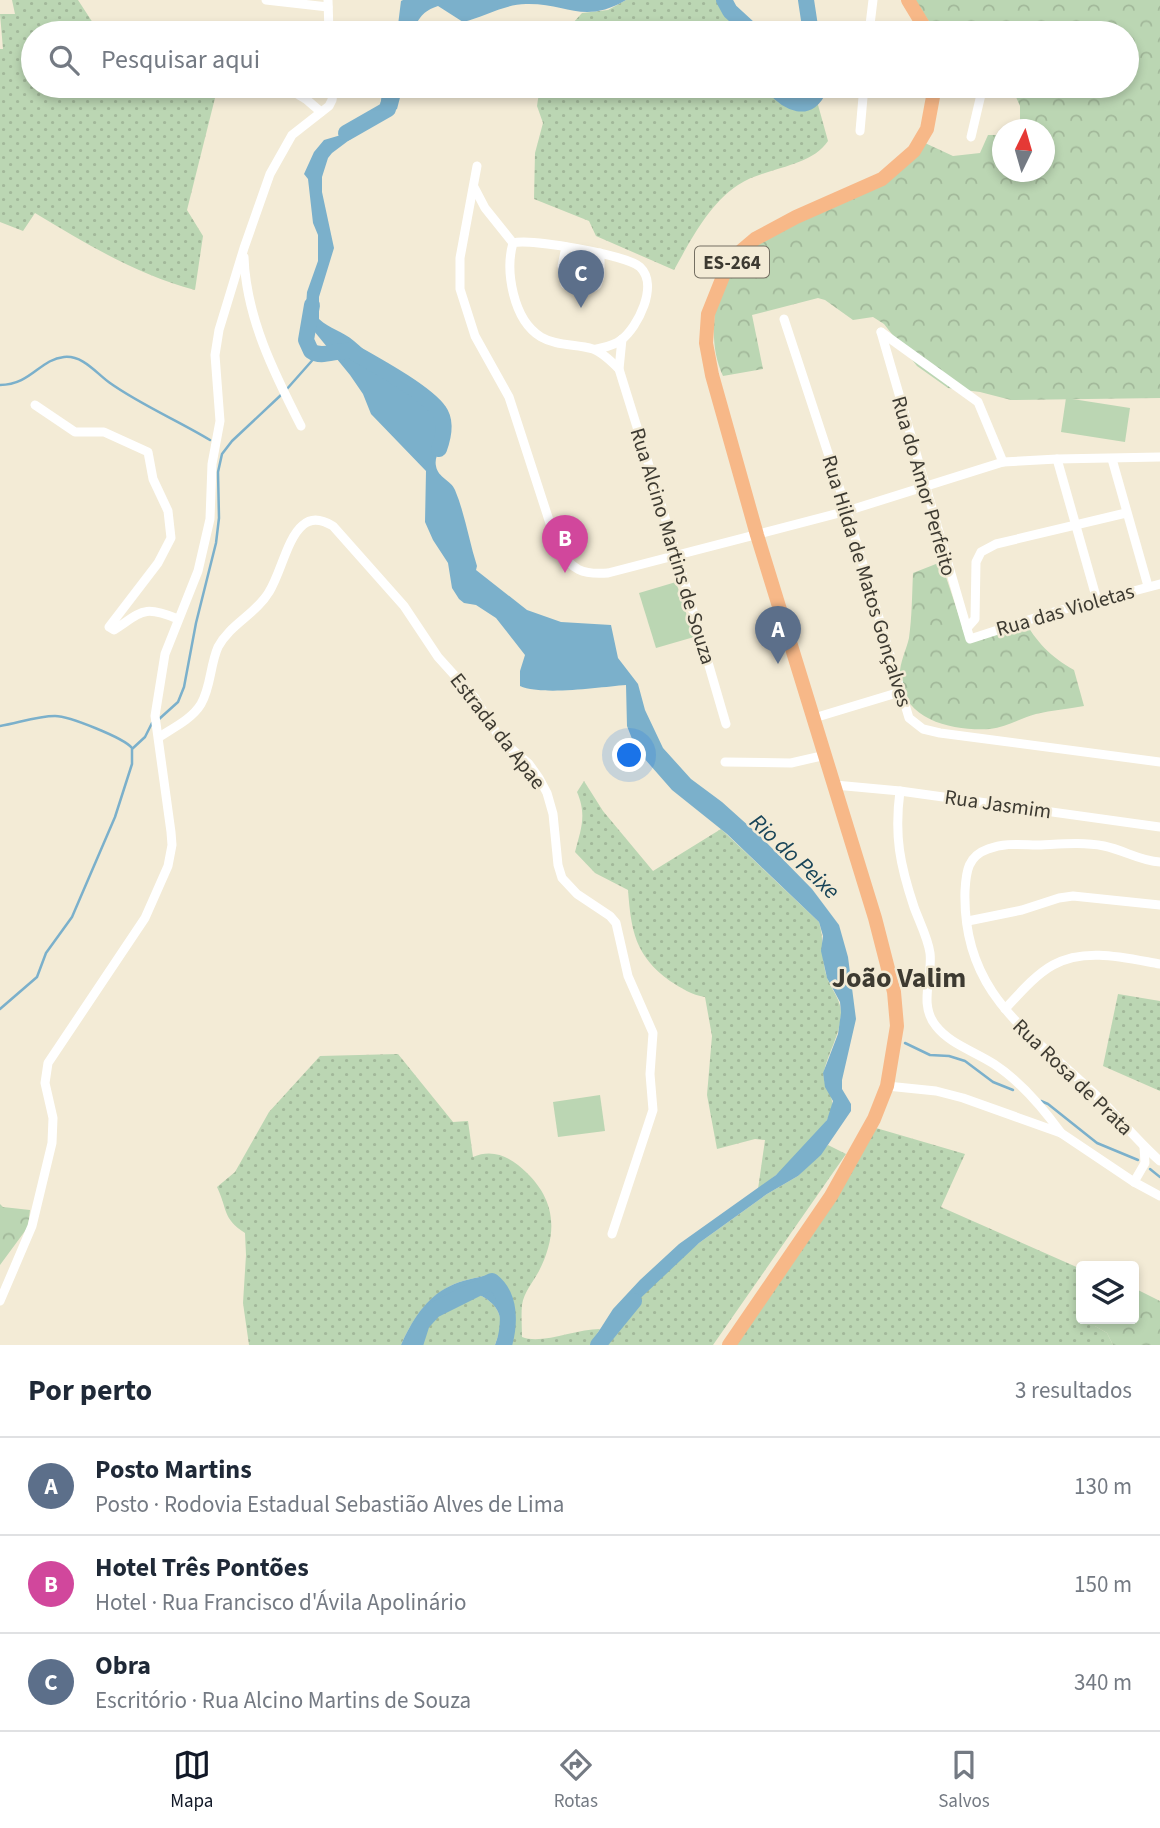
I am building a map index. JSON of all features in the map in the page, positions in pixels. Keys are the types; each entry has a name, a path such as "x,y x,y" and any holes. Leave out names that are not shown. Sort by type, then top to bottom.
{"main road":[{"path":"908,0 922,21"},
{"name":"ES-264","path":"729,1345 831,1196 874,1119 887,1086 897,1026 894,992 875,918 757,536 708,358 706,329 715,291 736,258 755,239 796,217 874,184 902,164 914,151 927,129 933,98"}],"street":[{"path":"266,0 328,4"},
{"path":"870,21 873,0"},
{"path":"304,98 321,112"},
{"path":"0,1301 32,1226 52,1143 53,1118 45,1069 92,993 139,930 168,866 172,845 155,716 164,654 198,571 210,519 212,464 220,421 215,367 217,343 244,248 271,174 285,145 300,127 321,112 332,98"},
{"path":"860,131 863,98"},
{"path":"971,137 980,98"},
{"path":"477,166 460,258 460,289 475,336 509,397 558,548 568,564 592,574 608,573 847,511 1003,462 1160,457"},
{"path":"474,187 485,208 513,243 510,265 513,289 521,314 529,326 541,337 567,346 596,349 622,339"},
{"name":"Rua Alcino Martins de Souza","path":"513,243 566,247 622,258 638,265 647,281 642,310 622,339 619,369 726,724"},
{"path":"566,247 562,276 565,284 577,289 597,285 600,276 600,253"},
{"path":"244,248 249,302 301,426"},
{"name":"Rua Hilda de Matos Gonçalves","path":"784,319 847,511 909,718 923,729 1014,745 1160,762"},
{"name":"Rua do Amor Perfeito","path":"970,639 881,332 978,402 1003,462"},
{"path":"596,349 619,369"},
{"path":"35,405 75,432 103,431 148,452 153,479 168,511 171,538 158,562 109,627 115,630 138,612 146,611 178,619"},
{"path":"1057,459 1097,600"},
{"path":"1112,459 1148,586"},
{"path":"967,628 975,619 975,570 981,552 996,544 1126,513"},
{"name":"Estrada da Apae","path":"158,732 187,719 201,704 206,695 219,646 234,626 254,610 269,592 298,530 312,520 320,520 333,526 404,606 427,643 475,698 501,740 528,764 539,778 553,814 558,865 562,878 577,894 616,923 628,976 653,1033 650,1074 653,1099 650,1122 612,1234"},
{"name":"Rua das Violetas","path":"970,639 1097,600 1160,584"},
{"path":"814,718 900,692"},
{"path":"725,762 791,763 826,755"},
{"name":"Rua Jasmim","path":"835,785 901,791 1160,827"},
{"name":"Rua Rosa de Prata","path":"901,791 896,828 898,848 910,893 930,949 927,994 930,1018 948,1037 1002,1070 1038,1105 1061,1133"},
{"name":"Rua Rosa de Prata","path":"1134,1182 1144,1163 1144,1147 1101,1100 1034,1041 1005,1009 980,973 968,921 965,895 967,868 977,854 989,848 1017,843 1088,844 1160,862"},
{"path":"968,921 1073,896 1160,905"},
{"name":"Rua Rosa de Prata","path":"1005,1009 1042,972 1058,962 1084,956 1108,955 1160,964"},
{"path":"887,1086 936,1091 963,1098 1061,1133 1134,1182 1160,1196"},
{"path":"1144,1147 1160,1161"}],"green space":[{"path":"12,0 78,0 92,21 21,21 21,98 215,98 187,210 203,236 195,290 132,267 35,213 23,231 0,222 0,49 3,49 0,14 15,14"},
{"path":"626,0 719,0 730,11 733,21 575,21 582,13 608,10"},
{"path":"915,0 1160,0 1160,398 1011,400 948,388 917,366 884,324 873,317 853,320 818,298 752,315 763,369 723,376 715,348 714,319 726,262 850,195 925,143 953,156 980,153 988,135 992,135 992,182 1055,182 1055,119 1020,119 1020,106 1016,98 1139,98 1139,21 929,21"},
{"path":"538,98 816,98 828,141 810,157 749,179 727,193 701,224 674,270 596,236 589,221 534,199 535,153 543,123 537,106"},
{"path":"1066,398 1130,408 1125,442 1061,432"},
{"path":"941,562 966,637 1023,618 1045,648 1074,670 1084,706 1036,714 996,728 976,729 934,721 912,706 904,694 900,675 909,638 913,573"},
{"path":"676,582 694,637 656,648 639,593"},
{"path":"584,781 603,811 653,871 721,829 819,922 826,973 841,1009 839,1029 824,1071 824,1081 832,1106 829,1116 813,1140 758,1189 765,1140 755,1139 717,1149 707,1095 712,1036 705,997 674,984 649,962 633,930 628,890 595,873 575,852 582,815 577,792"},
{"path":"1118,994 1160,1001 1160,1091 1103,1066"},
{"path":"398,1054 453,1122 468,1121 473,1157 491,1154 513,1161 540,1188 546,1201 550,1214 550,1241 546,1256 523,1300 522,1337 549,1338 600,1329 590,1345 509,1345 501,1297 488,1275 454,1284 441,1291 415,1319 401,1345 249,1345 243,1303 245,1233 232,1223 217,1187 235,1172 269,1112 320,1056"},
{"path":"600,1095 605,1131 558,1137 553,1102"},
{"path":"876,1128 965,1154 941,1207 1076,1267 1076,1324 1095,1324 1107,1333 1113,1345 735,1345"},
{"path":"828,1145 846,1154 713,1345 598,1345 611,1325 676,1262 767,1194 798,1176"},
{"path":"0,1204 3,1207 30,1210 28,1227 0,1265"},
{"path":"1139,1290 1160,1301 1160,1345 1113,1345 1107,1333 1095,1326 1139,1324"},
{"path":"470,1291 485,1298 500,1316 500,1331 495,1345 415,1345 424,1326 436,1312"}],"water":[{"path":"626,0 598,11 587,12 541,5 518,5 466,21 438,6 428,10 418,21 398,21 401,1"},
{"path":"382,98 400,98 397,109 332,153 322,177 322,192 334,248 319,297 319,319 350,338 395,383 430,410 441,423 445,436 436,466 455,490 462,508 476,570 527,610 561,622 611,625 618,658 638,684 645,710 663,748 691,779 761,837 812,889 839,925 848,957 856,1019 842,1089 851,1104 851,1111 821,1155 798,1176 767,1194 699,1243 612,1325 598,1345 590,1345 613,1309 640,1280 679,1244 776,1175 827,1120 833,1101 825,1087 823,1073 838,1034 840,1002 827,978 821,951 823,936 819,922 727,834 672,790 636,749 627,726 626,685 556,691 520,686 520,671 525,655 496,618 476,605 464,603 452,588 448,563 425,522 426,471 371,414 363,394 350,375 305,320 307,292 318,261 318,235 313,223 308,179 304,174 314,152 324,140 341,135 351,125 365,123 372,119"},
{"path":"488,1275 494,1279 513,1321 509,1345 495,1345 500,1331 500,1316 485,1298 470,1291 436,1312 424,1326 415,1345 401,1345 415,1319 441,1291 454,1284"}],"waterway":[{"path":"724,0 730,11 741,21"},
{"path":"806,0 809,21"},
{"name":"Rio do Peixe","path":"346,133 388,109 389,98"},
{"path":"786,98 798,103 813,98"},
{"name":"Rio do Peixe","path":"312,305 306,340 311,351 320,354 351,351 423,395 439,411 443,420 439,449"},
{"path":"286,390 317,355"},
{"path":"0,385 20,381 48,362 71,357 83,362 134,398 210,440"},
{"path":"158,720 178,702 184,687 196,623 216,543 219,518 218,472 222,454 232,441 281,395"},
{"path":"0,726 41,717 62,717 108,733 132,748"},
{"path":"0,1009 37,977 46,953 72,917 115,817 132,764 132,749 145,737 152,723"},
{"path":"905,1043 930,1055 949,1056 965,1061 993,1082 1013,1090"},
{"path":"1041,1101 1097,1143 1138,1160"},
{"path":"1150,1169 1160,1177"},
{"name":"Rio do Peixe","path":"415,1345 422,1323 434,1310 492,1281 506,1302 507,1328 504,1345"},
{"name":"Rio do Peixe","path":"598,1345 634,1301"}],"place":[{"name":"Obra","path":"581,308"},
{"name":"Hotel Três Pontões","path":"565,573"},
{"name":"Posto Martins","path":"778,664"}],"district":[{"name":"João Valim","path":"899,977"}]}
